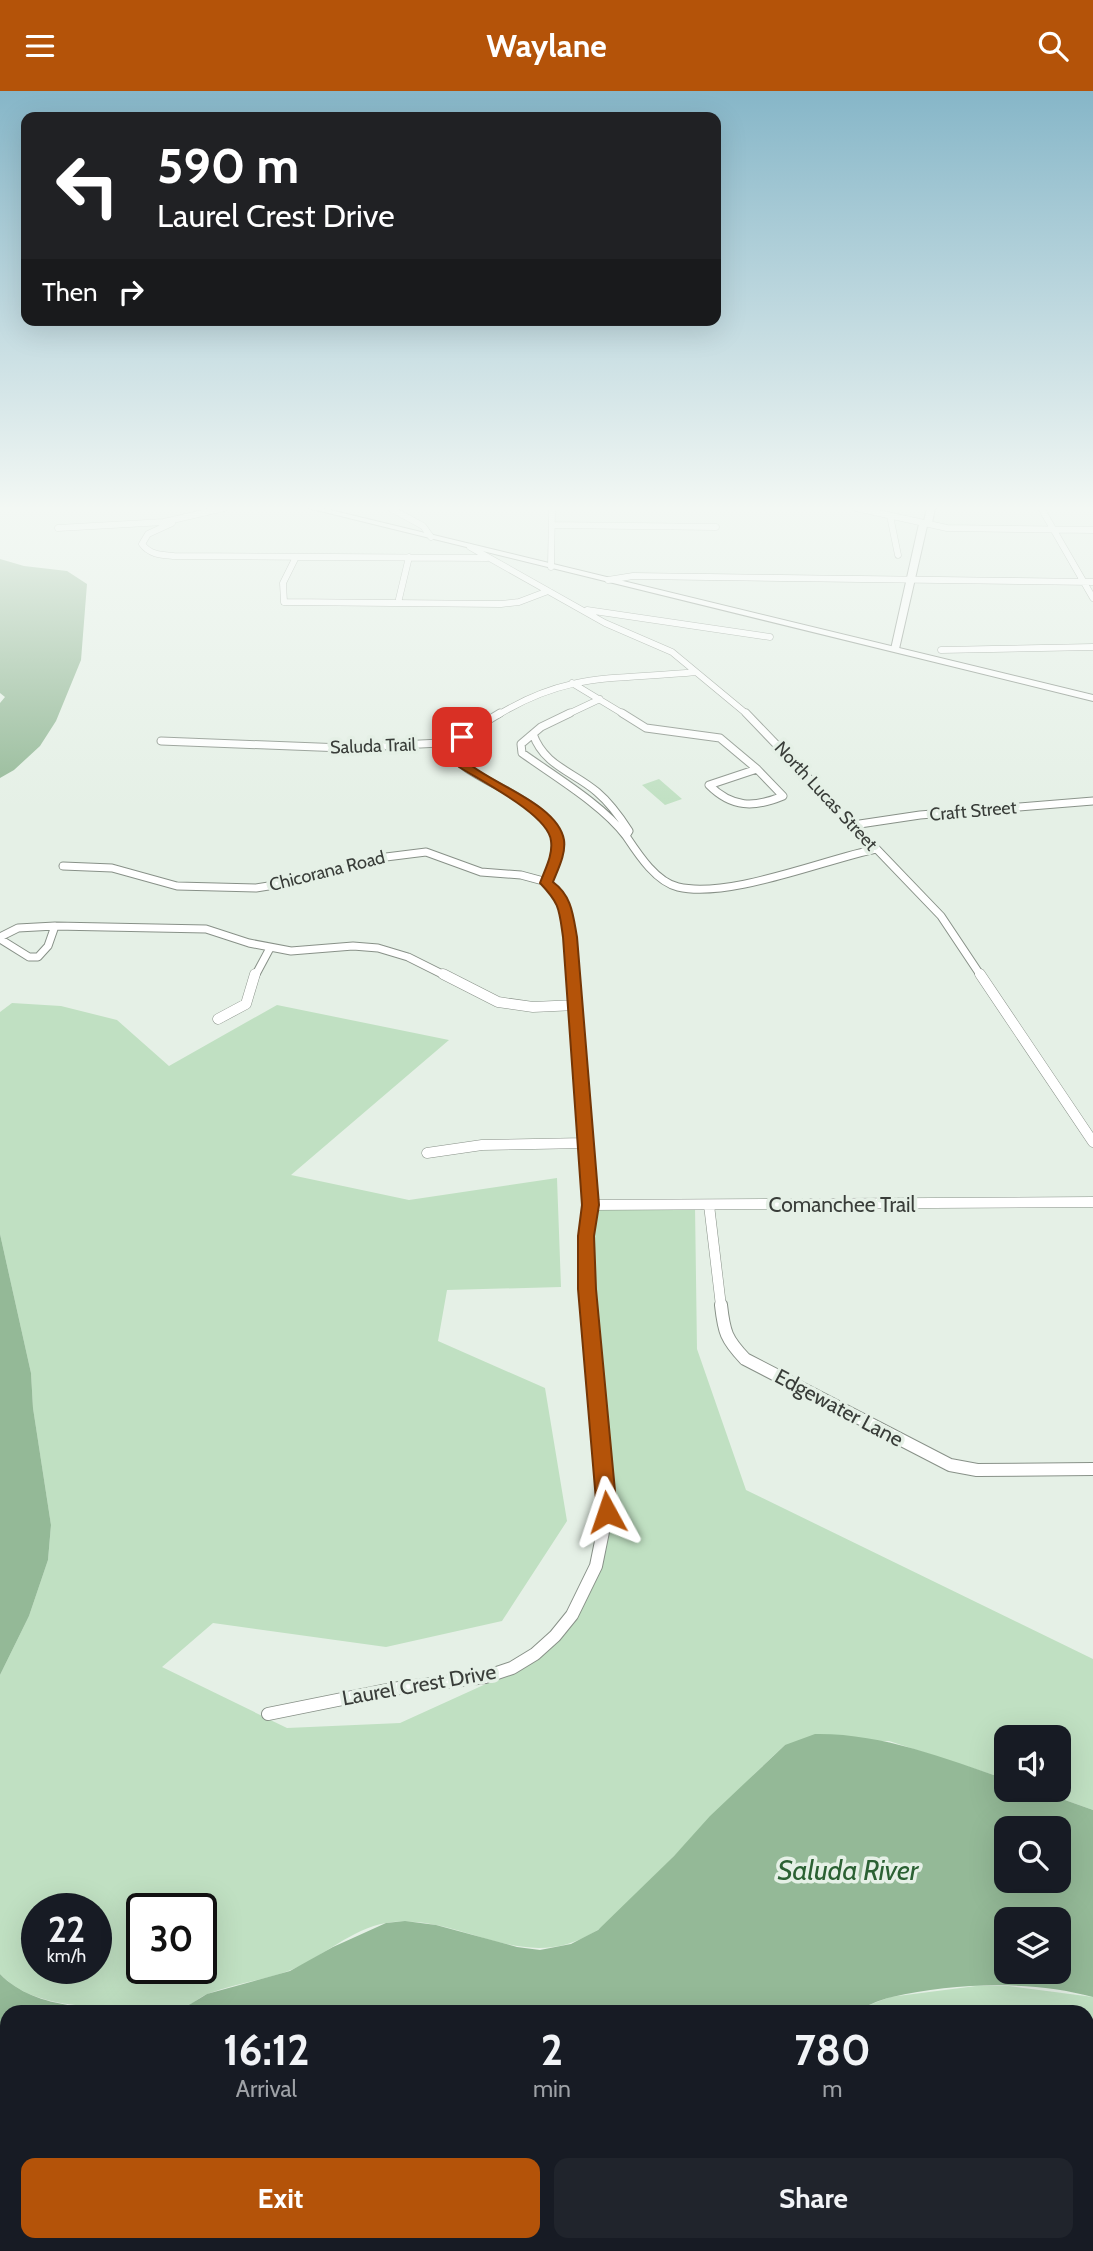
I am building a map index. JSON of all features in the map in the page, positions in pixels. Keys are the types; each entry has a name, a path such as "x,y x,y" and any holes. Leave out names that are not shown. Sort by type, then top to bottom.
{"main road":[{"path":"728,609 1093,698"}],"street":[{"name":"North Lucas Street","path":"581,609 635,638 672,652 760,724 941,916 1093,1142"},
{"path":"585,609 771,637"},
{"path":"895,649 904,609"},
{"path":"940,650 1093,646"},
{"name":"Saluda Trail","path":"162,741 212,745 410,747 454,741 543,691 572,683 696,672"},
{"path":"572,683 646,728 720,738 757,769 783,796 746,808 731,804 709,785 757,769"},
{"path":"600,699 541,727 521,744 522,753 584,797 626,836 636,853 658,876 676,887 694,890 777,877 837,857 876,849"},
{"path":"533,734 535,744 545,758 598,793 622,819 629,831 626,836"},
{"path":"454,741 463,765 534,809 555,831 558,838 557,856 547,883"},
{"name":"Craft Street","path":"853,825 920,815 1093,801"},
{"name":"Chicorana Road","path":"64,866 112,868 177,886 256,888 300,881 411,852 426,852 481,872 520,875 547,883"},
{"name":"Laurel Crest Drive","path":"268,1714 412,1685 441,1684 499,1673 525,1661 548,1643 568,1621 583,1598 599,1562 607,1512 587,1289 586,1236 591,1205 576,1005 566,909 558,892 547,883"},
{"path":"55,926 48,946 38,957 29,957 0,938 3,933 20,928 55,926 198,928 222,932 270,948 300,951 353,946 378,948 408,957 498,1002 533,1007 576,1005"},
{"path":"218,1019 246,1004 258,966 270,948"},
{"path":"427,1153 482,1145 585,1143"},
{"name":"Comanchee Trail","path":"591,1205 1093,1202"},
{"name":"Edgewater Lane","path":"709,1205 723,1331 745,1359 950,1465 977,1470 1093,1469"}],"shaded area":[{"path":"659,779 682,799 665,805 642,785"},
{"path":"12,1003 61,1006 117,1020 169,1066 277,1005 449,1040 291,1175 409,1200 557,1178 561,1287 447,1290 438,1341 545,1388 567,1521 502,1621 386,1647 213,1623 162,1667 287,1728 400,1723 534,1662 600,1559 607,1407 588,1203 695,1206 697,1349 746,1490 1093,1659 1093,1810 1071,1802 1071,1725 994,1725 994,1775 889,1741 785,1745 616,1915 596,1931 569,1944 542,1948 516,1946 440,1926 413,1922 386,1923 361,1931 291,1970 220,1990 189,2005 79,2005 40,1998 12,1985 0,1974 0,1675 29,1616 48,1560 51,1525 33,1408 31,1373 0,1234 0,1012"},
{"path":"976,1986 1009,1986 1093,1997 1093,2005 869,2005 890,1997"}],"water":[{"path":"0,609 85,609 81,660 56,721 40,746 14,770 0,778 0,703 5,697 0,693"},
{"path":"0,1234 31,1373 33,1408 51,1525 48,1560 29,1616 0,1675"},
{"name":"Saluda River","path":"815,1734 840,1735 888,1742 936,1755 994,1775 994,1802 1071,1802 1093,1810 1093,1997 1044,1988 992,1985 916,1992 870,2005 189,2005 207,1994 290,1971 333,1947 386,1923 405,1921 436,1925 517,1947 540,1950 571,1944 598,1930 674,1856 710,1816 785,1745"},
{"path":"0,1974 32,1995 70,2005 0,2005"}],"route":[{"path":"462,737 454,741 463,765 534,809 547,821 558,838 557,856 547,883 558,892 566,909 570,937 591,1205 586,1236 587,1289 607,1512"}]}
